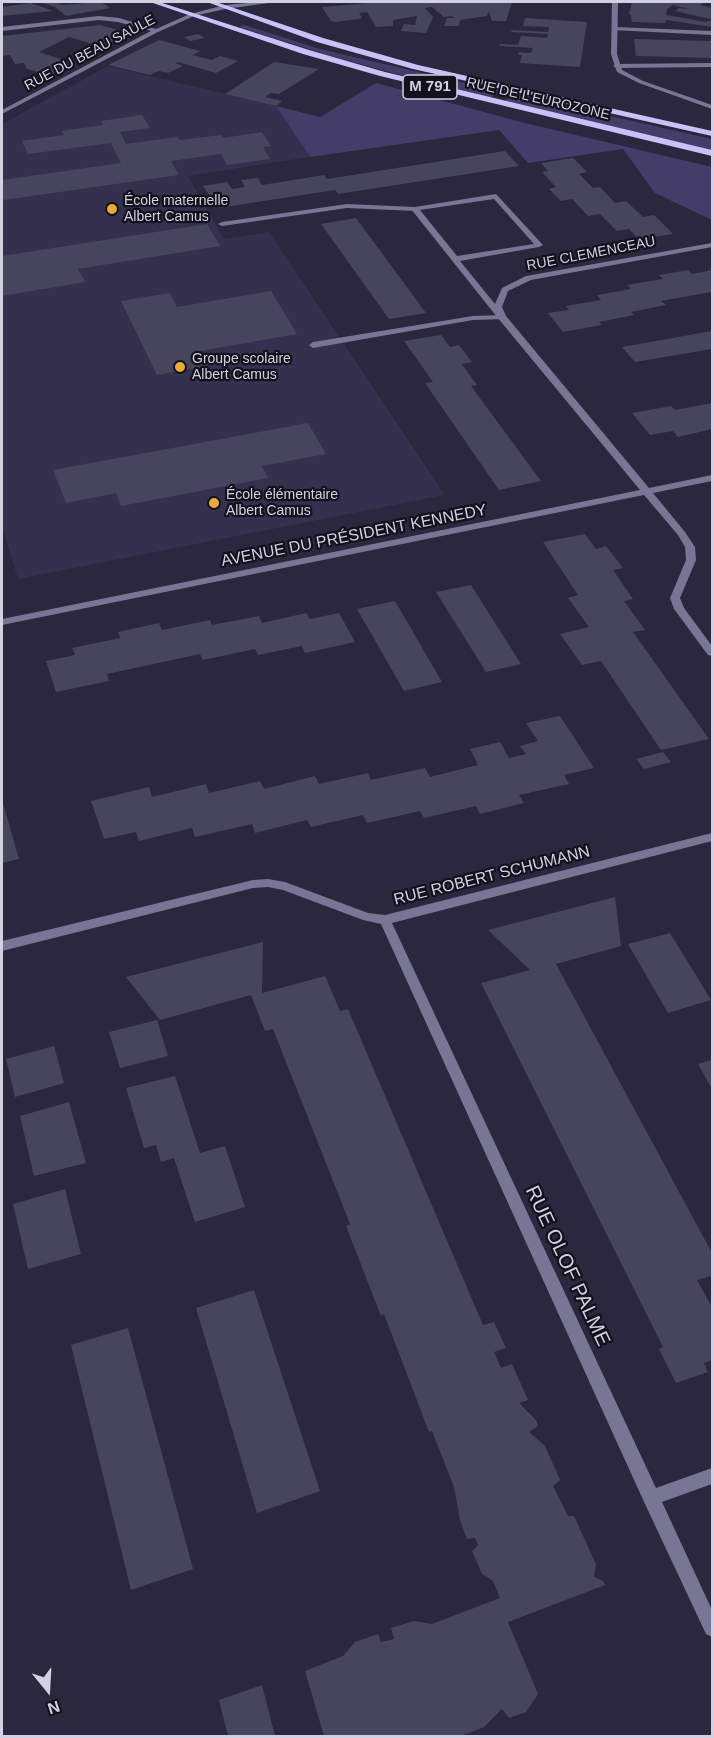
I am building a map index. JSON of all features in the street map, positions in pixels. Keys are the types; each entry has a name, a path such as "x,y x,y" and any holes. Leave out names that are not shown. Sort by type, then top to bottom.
{"main road":[{"name":"RUE DE L'EUROZONE","path":"153,2 306,52 405,80 712,153"},
{"name":"RUE DE L'EUROZONE","path":"210,2 320,40 416,67 712,134"}],"street":[{"name":"RUE DU BEAU SAULE","path":"2,112 156,31 192,15 225,7 273,2"},
{"path":"615,2 616,66 627,76 641,82 712,107"},
{"path":"2,29 99,18 119,20 156,31"},
{"path":"614,29 712,33"},
{"path":"616,66 712,65"},
{"name":"RUE CLEMENCEAU","path":"415,209 496,196 539,244 456,258"},
{"path":"222,224 347,206 415,209 682,534 690,547 691,560 675,598 679,609 712,653"},
{"name":"RUE CLEMENCEAU","path":"502,317 498,307 505,290 529,278 712,245"},
{"path":"313,345 473,318 502,317"},
{"name":"AVENUE DU PRÉSIDENT KENNEDY","path":"2,622 712,478"},
{"name":"RUE ROBERT SCHUMANN","path":"2,946 253,884 268,883 285,886 368,917 385,920 712,837"},
{"name":"RUE OLOF PALME","path":"385,920 712,1628"},
{"path":"651,1498 712,1476"}],"shaded area":[{"path":"244,25 320,49 499,91 489,99 331,56 239,27"},
{"name":"Groupe scolaire Albert Camus","path":"108,66 276,106 310,157 188,176 224,239 269,232 445,495 18,579 2,526 2,124"},
{"path":"376,83 525,123 712,167 712,220 655,193 623,149 528,163 499,130 310,157 276,106 320,117"},
{"path":"513,94 712,139 712,150 503,102"}],"building":[{"path":"40,2 55,2 62,5 101,2 110,8 66,16 55,7"},
{"path":"382,2 512,2 506,21 492,21 489,11 487,16 460,20 459,26 444,26 447,18 454,18 444,17 432,7 425,8 433,17 426,33 401,31 404,24 415,25 417,16 393,20 393,26 376,27 367,12 359,13 362,18 359,19 335,22 331,21 322,7"},
{"path":"632,2 705,2 700,5 712,8 710,19 675,11 679,8 689,9 673,5 667,9 666,15 706,22 712,20 712,27 666,20 665,23 632,22 629,14"},
{"path":"31,3 53,11 2,16 2,7"},
{"path":"525,18 587,22 580,67 520,63 522,55 518,55 519,52 531,53 533,48 499,46 500,44 518,45 521,36 547,38 548,34 511,32 512,30 548,32 549,27 523,26"},
{"path":"100,25 129,33 84,57 74,54 93,44 69,37 39,52 73,63 51,75 27,69 24,63 15,64 10,55 2,56 2,36"},
{"path":"198,34 205,38 190,41 184,37"},
{"path":"634,39 712,41 712,58 636,56"},
{"path":"159,40 200,51 193,55 212,60 220,56 238,61 216,73 178,62 175,63 183,66 168,73 159,71 150,75 108,65"},
{"path":"274,62 319,69 279,94 271,93 265,97 282,101 276,106 225,94"},
{"path":"142,115 150,128 120,132 126,144 177,137 180,140 221,135 223,138 262,132 271,146 263,147 270,159 227,165 221,154 171,161 179,175 4,200 2,180 121,163 111,143 28,154 22,141 64,135 62,131 103,125 101,121"},
{"path":"505,151 519,166 338,194 335,190 218,208 203,186 227,182 232,189 245,187 241,180 258,178 262,185 324,175 327,179"},
{"path":"573,158 587,172 579,174 593,188 600,187 615,203 626,201 643,217 654,215 673,234 639,239 629,229 617,231 600,214 588,216 572,199 561,201 549,189 556,187 542,172 548,171 541,163"},
{"path":"356,218 426,313 389,319 321,224"},
{"path":"207,224 220,246 78,269 85,282 2,296 2,256"},
{"path":"688,270 692,274 712,270 712,292 661,301 666,305 631,312 634,315 599,322 602,325 563,332 548,313 569,310 566,306 601,300 597,295 631,289 627,285 663,279 659,275"},
{"path":"271,291 297,334 200,351 208,366 157,375 121,301 170,293 177,307"},
{"path":"712,331 712,349 635,362 622,347"},
{"path":"441,335 450,347 459,345 472,362 462,364 477,385 471,386 541,481 499,490 425,383 433,382 404,341"},
{"path":"712,403 712,429 678,437 673,431 650,435 632,413 671,406 675,410"},
{"path":"308,423 326,454 262,466 268,478 121,506 116,493 66,503 53,470"},
{"path":"585,534 596,549 606,546 623,568 613,570 633,599 624,601 645,630 633,632 709,739 661,750 601,661 582,665 560,634 589,627 568,598 578,595 543,542"},
{"path":"471,585 521,664 486,672 436,592"},
{"path":"395,601 442,682 404,691 357,609"},
{"path":"306,613 310,619 339,613 355,642 305,653 302,646 258,655 255,649 203,660 200,654 107,674 109,681 56,692 46,661 75,655 72,648 120,638 118,632 159,623 162,630 210,620 212,625 259,616 262,623"},
{"path":"560,716 594,768 564,775 569,784 519,795 524,803 480,814 476,806 424,818 420,811 367,823 363,815 311,827 307,820 255,833 252,824 195,837 192,828 139,841 136,832 104,839 91,801 149,787 152,797 206,784 209,793 260,781 264,789 315,776 319,784 368,773 371,780 425,768 430,777 478,765 470,749 500,742 509,758 526,754 520,746 538,741 526,723"},
{"path":"663,752 671,762 644,769 636,759"},
{"path":"2,800 19,859 2,863"},
{"path":"615,897 621,946 556,964 712,1253 712,1276 697,1280 710,1304 712,1303 712,1360 704,1363 708,1372 676,1383 659,1349 663,1347 481,983 530,970 488,930"},
{"path":"670,933 711,1000 668,1013 628,944"},
{"path":"263,942 262,993 325,976 340,1011 348,1009 483,1325 494,1322 506,1348 494,1352 501,1368 512,1364 528,1400 519,1403 536,1420 538,1426 529,1432 545,1446 560,1480 553,1486 568,1516 574,1516 596,1564 594,1577 603,1581 605,1585 508,1622 538,1694 526,1712 509,1718 502,1709 484,1727 461,1736 324,1736 305,1671 343,1656 355,1642 378,1634 381,1642 394,1639 391,1628 414,1621 432,1624 500,1598 493,1581 482,1574 472,1551 478,1545 475,1538 467,1539 460,1520 454,1487 432,1431 429,1432 384,1314 381,1316 346,1226 350,1224 273,1029 265,1031 251,995 160,1020 126,977"},
{"path":"157,1020 168,1056 120,1068 109,1032"},
{"path":"54,1046 64,1083 15,1097 6,1059"},
{"path":"712,1060 712,1089 698,1064"},
{"path":"175,1076 200,1153 225,1146 245,1207 195,1222 174,1158 161,1162 156,1145 144,1148 126,1088"},
{"path":"69,1102 86,1163 34,1176 20,1116"},
{"path":"65,1189 81,1254 28,1269 13,1204"},
{"path":"254,1290 320,1491 257,1513 196,1308"},
{"path":"128,1328 193,1569 131,1590 71,1345"},
{"path":"262,1685 275,1736 228,1736 219,1700"}],"place":[{"name":"École maternelle Albert Camus","path":"112,209"},
{"name":"Groupe scolaire Albert Camus","path":"180,367"},
{"name":"École élémentaire Albert Camus","path":"214,503"}]}
